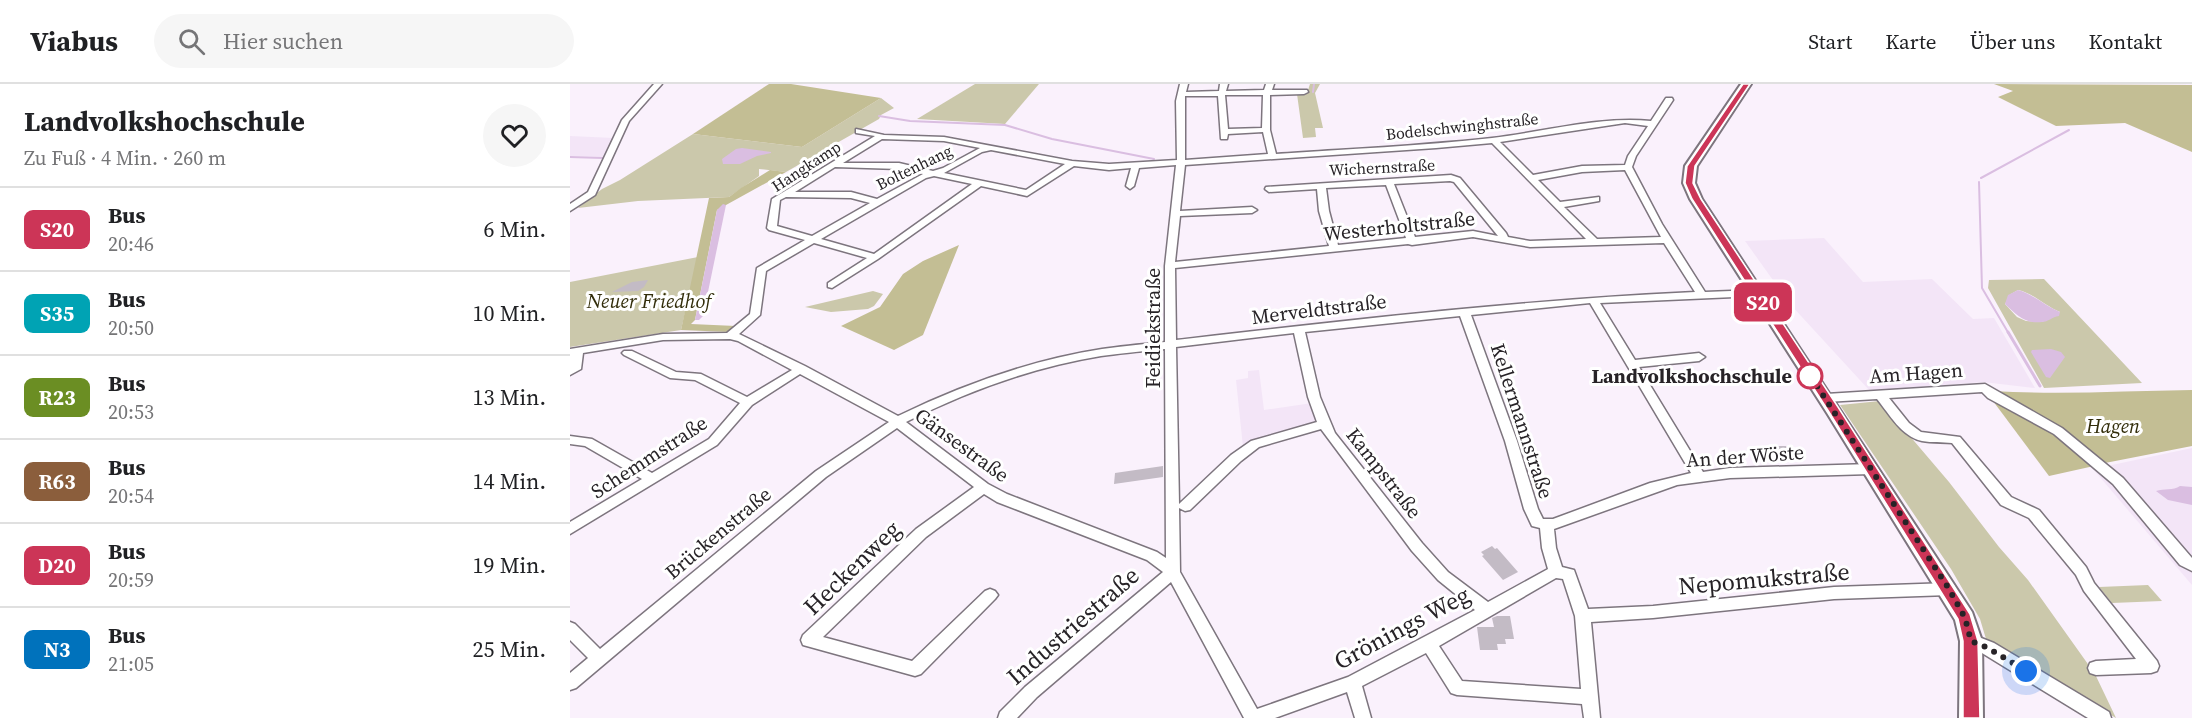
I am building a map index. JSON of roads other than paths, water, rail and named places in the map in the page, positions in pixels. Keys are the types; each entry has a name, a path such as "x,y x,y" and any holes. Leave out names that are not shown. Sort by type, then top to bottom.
{"main road":[{"path":"1746,84 1691,166 1688,174 1692,192 1949,589 1965,618 1971,641 1971,718"}],"street":[{"path":"570,208 592,193 626,120 658,84"},
{"path":"1224,84 1220,112 1224,135 1266,130"},
{"path":"1268,88 1266,130 1273,156"},
{"path":"1182,89 1221,93 1268,88 1304,92"},
{"name":"Feidiekstraße","path":"1173,573 1170,266 1181,161 1182,89"},
{"path":"1669,100 1632,156 1628,167 1667,240 1702,295"},
{"name":"Bodelschwinghstraße","path":"1181,161 1494,140 1625,121 1654,124"},
{"name":"Hangkamp","path":"859,131 880,135 880,137"},
{"name":"Hangkamp","path":"812,240 772,228 776,199 880,137 944,139 991,148"},
{"path":"1494,140 1594,242"},
{"path":"991,148 1072,163 1109,167 1181,161"},
{"name":"Boltenhang","path":"730,336 755,315 761,270 923,176 946,170 980,150 991,148"},
{"path":"834,165 899,166 1028,193 1072,163"},
{"path":"1130,186 1136,165"},
{"path":"1532,178 1582,169 1628,167"},
{"name":"Wichernstraße","path":"1269,189 1457,180 1503,236 1503,239"},
{"path":"1389,182 1412,242"},
{"path":"832,285 980,183"},
{"path":"1321,186 1324,211 1335,250"},
{"path":"784,194 851,195 878,202"},
{"path":"1558,204 1596,199"},
{"path":"1175,214 1252,210"},
{"name":"Westerholtstraße","path":"1170,266 1473,234 1530,244 1667,240"},
{"path":"812,240 875,257"},
{"name":"Merveldtstraße","path":"897,422 943,399 1038,366 1100,353 1464,311 1593,300 1757,293"},
{"path":"1593,300 1699,476"},
{"name":"Kellermannstraße","path":"1464,311 1511,441 1531,509 1537,522 1552,523"},
{"name":"Kampstraße","path":"1299,329 1323,424 1417,547 1443,576 1487,610"},
{"name":"Gänsestraße","path":"575,351 663,337 730,336 741,338 897,422 983,487 1022,506 1152,556 1173,573 1253,718"},
{"path":"570,371 575,369 575,351"},
{"path":"628,353 674,375 697,377 748,402"},
{"path":"1631,364 1699,357"},
{"name":"Schemmstraße","path":"570,529 713,442 748,402 801,369"},
{"name":"Am Hagen","path":"1826,398 1984,388 1992,395 2058,431 2118,481 2185,561 2192,565"},
{"path":"1880,394 1912,433 1923,437 1949,437 1956,440 2006,501 2034,514 2081,571 2089,587 2151,666 2096,668"},
{"name":"Brückenstraße","path":"570,683 821,474 897,422"},
{"path":"1185,506 1236,458 1255,444 1323,424"},
{"path":"570,440 588,442 652,479"},
{"name":"An der Wöste","path":"1552,523 1655,486 1699,476 1871,469"},
{"name":"Heckenweg","path":"983,487 921,533 809,640 915,669 990,595"},
{"path":"1552,523 1548,542 1583,616 1592,718"},
{"name":"Industriestraße","path":"1006,718 1031,692 1173,573"},
{"name":"Grönings Weg","path":"1253,718 1353,683 1548,574 1563,573"},
{"name":"Nepomukstraße","path":"1583,616 1653,612 1834,593 1949,589"},
{"path":"570,629 591,652 600,657"},
{"path":"1971,641 1988,648 2103,718"},
{"path":"1428,643 1457,688 1591,697"},
{"path":"1353,683 1363,718"}],"waterway":[{"path":"1313,92 1314,84"},
{"path":"879,116 910,121 1005,125 1052,139 1154,159"},
{"path":"1981,178 2069,130"},
{"path":"570,157 603,158"},
{"path":"1979,182 1982,288 2009,334"},
{"path":"2008,332 2040,386"}],"place":[{"name":"Landvolkshochschule","path":"1810,376"}],"park label":[{"name":"Neuer Friedhof","path":"649,301"},
{"name":"Hagen","path":"2113,426"}]}
